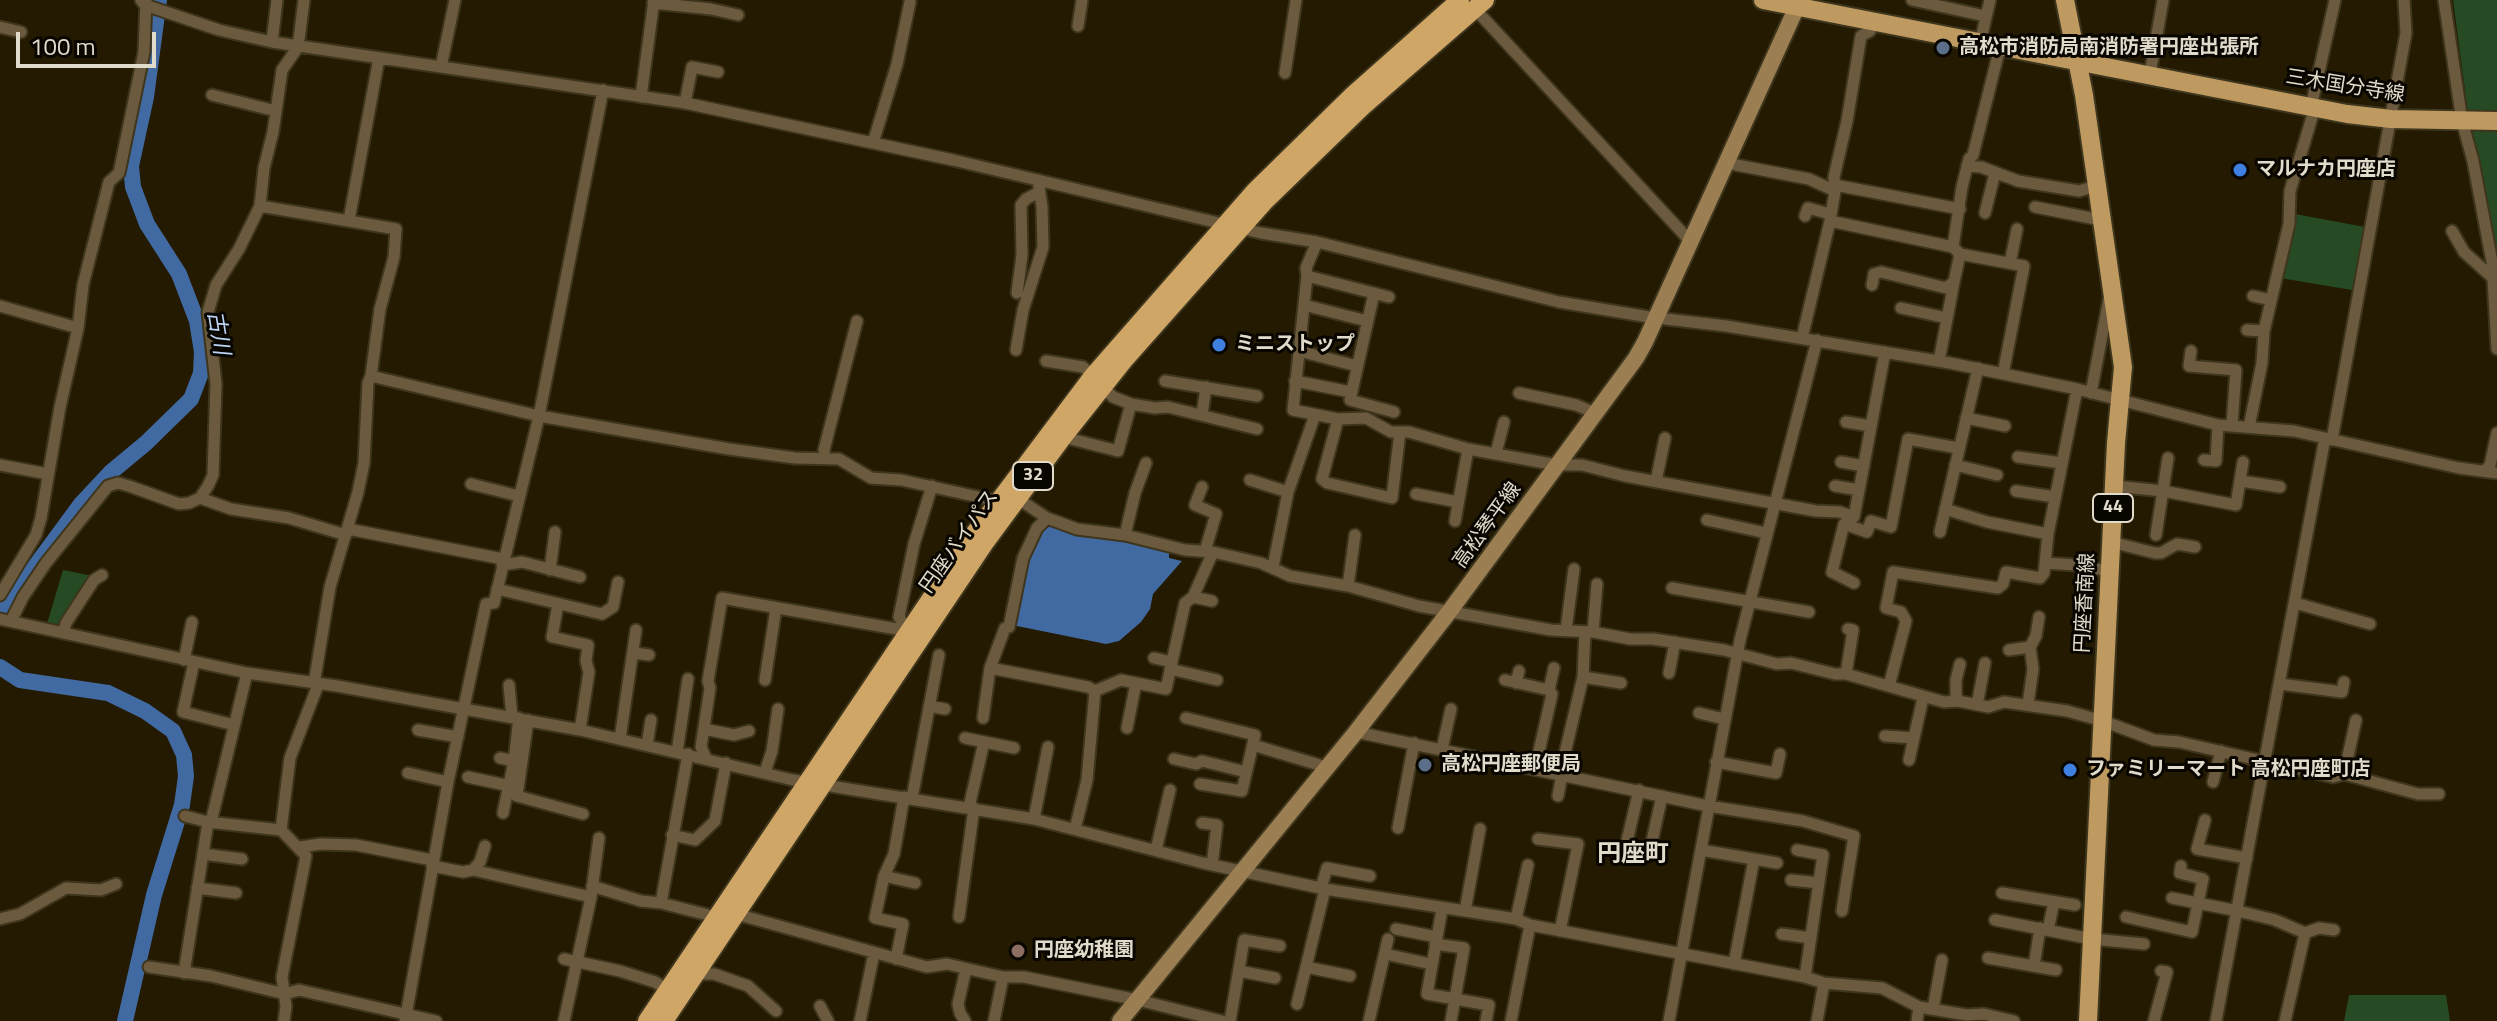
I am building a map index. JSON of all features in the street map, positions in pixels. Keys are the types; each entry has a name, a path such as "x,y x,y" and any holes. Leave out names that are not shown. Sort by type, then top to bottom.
{"highway":[{"name":"円座バイパス","path":"664,1021 736,914 814,784 997,501 1233,226 1473,3"},
{"name":"円座バイパス","path":"913,635 1063,437 1098,381"},
{"name":"円座バイパス","path":"647,1021 716,917 814,784"}],"main road":[{"name":"三木国分寺線","path":"1763,0 1798,4 1872,23 2313,107 2391,119 2497,121"},
{"name":"円座香南線","path":"2065,0 2123,367 2111,542 2088,1021"},
{"name":"高松琴平線","path":"1120,1021 1356,732 1449,612 1636,358 1798,4"}],"street":[{"path":"272,42 277,0"},
{"path":"200,498 213,475 216,420 216,384 208,312 216,285 239,249 260,206 282,70 298,47 304,0"},
{"path":"441,67 455,0"},
{"path":"1078,26 1082,0"},
{"path":"1285,73 1296,0"},
{"path":"1912,0 1985,16"},
{"path":"1980,43 1990,0"},
{"path":"2150,74 2163,0"},
{"path":"2249,427 2262,363 2264,331 2289,224 2290,191 2313,107 2335,0"},
{"path":"2216,1021 2391,119 2406,33 2404,0"},
{"path":"2444,0 2494,279 2497,349"},
{"path":"873,143 897,64 907,1"},
{"path":"641,97 653,2 738,15"},
{"path":"0,595 36,535 78,328 83,285 109,182 119,173 144,52 145,3 219,30 272,42 685,103 873,143 1038,186 1317,242 1559,302 1817,340 1978,368 2077,389 2218,425 2294,431 2491,472 2497,433"},
{"path":"1473,3 1691,242"},
{"path":"1802,338 1830,218 1861,36 1870,31 1872,23"},
{"path":"0,27 21,32"},
{"path":"1939,361 1954,282 1967,166 1973,155 2000,47"},
{"path":"349,220 379,58"},
{"path":"685,103 692,67 718,72"},
{"path":"406,1018 448,782 486,604 494,603 539,416 603,90"},
{"path":"212,95 276,111"},
{"path":"1726,163 1759,172 1809,179 1835,188 1960,209"},
{"path":"1967,166 2018,181 2079,191 2096,186"},
{"path":"1985,213 1995,173"},
{"path":"1017,293 1022,255 1021,205 1038,186"},
{"path":"1016,350 1023,310 1043,247 1038,186"},
{"path":"260,206 396,229 398,236 380,309 368,383 364,463 326,603 316,684 290,758 281,830"},
{"path":"2035,207 2101,220"},
{"path":"1805,216 1808,208 1830,218 2024,266 2003,374"},
{"path":"2010,263 2017,229"},
{"path":"2452,231 2464,252 2494,279"},
{"path":"1317,242 1306,268 1293,410 1338,419 1366,418 1391,432 1409,432 1468,449 1557,465 1582,465 1854,517 1885,352"},
{"path":"1872,285 1874,274 1881,272 1946,288 1954,282"},
{"path":"1307,276 1389,297"},
{"path":"2091,393 2111,287"},
{"path":"1374,293 1350,400 1394,412"},
{"path":"2253,296 2271,300"},
{"path":"1304,305 1367,321"},
{"path":"0,306 78,328"},
{"path":"1901,308 1947,318"},
{"path":"825,457 824,450 857,321"},
{"path":"2247,330 2264,331"},
{"path":"1669,1021 1737,655 1817,340"},
{"path":"1299,351 1357,366"},
{"path":"2191,351 2189,366 2236,370 2232,425"},
{"path":"1046,361 1083,367 1113,397 1131,404 1168,407 1257,429"},
{"path":"1940,532 1978,368"},
{"path":"371,376 539,416 729,449 795,458 839,459 871,478 932,486 997,501 1017,498 1047,518 1077,529 1209,552 1273,567 1290,576 1348,586 1396,601 1449,612 1724,650 1777,664 1791,663 1846,674 1923,698 1995,707 2004,702 2028,704 2067,711 2154,740 2179,742 2333,777 2344,774 2418,794 2439,794"},
{"path":"1165,381 1257,396"},
{"path":"1295,381 1351,392"},
{"path":"1202,415 1206,387"},
{"path":"1889,686 1906,621 1901,612 1886,608 1893,572 1998,588 2003,584 2006,572 2040,578 2046,563 2044,555 2077,389"},
{"path":"1519,393 1576,405 1595,413"},
{"path":"1063,437 1118,451 1131,404"},
{"path":"1273,567 1288,492 1315,415"},
{"path":"1966,418 2005,426"},
{"path":"1338,419 1322,479 1327,483 1392,498 1400,432"},
{"path":"1496,453 1504,422"},
{"path":"1846,422 1871,426"},
{"path":"2204,460 2216,461 2218,425"},
{"path":"1656,481 1665,438"},
{"path":"1854,583 1832,572 1844,524 1867,532 1871,521 1891,527 1908,439 1958,448"},
{"path":"1455,521 1468,449"},
{"path":"2018,457 2062,463"},
{"path":"2156,535 2168,458"},
{"path":"1841,462 1864,466"},
{"path":"2114,486 2163,491 2236,505 2243,462"},
{"path":"1125,535 1146,463"},
{"path":"0,465 48,474"},
{"path":"1955,465 1997,475"},
{"path":"1250,480 1288,492"},
{"path":"2241,481 2280,487"},
{"path":"580,577 522,562 503,562 218,506 200,498 179,504 118,483 108,486 46,563 6,620 247,673 580,730 814,784 1034,819 1241,872 1442,909 1516,919 1530,925 1824,983 1882,988 1919,1007 1967,1018 1984,1014 2014,1021"},
{"path":"471,484 519,496"},
{"path":"913,635 899,617 914,544 932,486"},
{"path":"1835,486 1859,490"},
{"path":"1095,691 1121,680 1166,689 1185,603 1193,597 1209,552 1216,514 1195,505 1202,487"},
{"path":"2016,491 2055,497"},
{"path":"1416,494 1458,502"},
{"path":"1945,509 1987,522 2048,534"},
{"path":"983,718 990,668 1005,628 1009,627 1023,558 1037,528 1047,518"},
{"path":"1707,520 1766,533"},
{"path":"550,570 555,532"},
{"path":"1348,586 1355,535"},
{"path":"2111,542 2155,553 2177,544 2195,547"},
{"path":"2046,563 2110,571"},
{"path":"1566,630 1574,569"},
{"path":"63,633 94,580 102,575"},
{"path":"497,589 602,614 613,607 618,582"},
{"path":"1558,796 1583,677 1597,584"},
{"path":"1672,588 1809,612"},
{"path":"1193,597 1212,601"},
{"path":"706,758 701,747 722,598 913,635"},
{"path":"2295,603 2370,624"},
{"path":"558,604 552,637 588,645 586,661 589,672 580,730"},
{"path":"765,680 776,608"},
{"path":"2028,704 2033,669 2030,647 2036,636 2039,617"},
{"path":"192,622 183,712 234,725"},
{"path":"1846,674 1853,630 1848,629"},
{"path":"620,739 636,630"},
{"path":"1669,673 1675,642"},
{"path":"2009,650 2030,647"},
{"path":"634,653 649,655"},
{"path":"896,959 903,924 875,918 884,876 894,854 908,798 939,655"},
{"path":"1154,658 1217,680"},
{"path":"1977,705 1985,663"},
{"path":"1958,701 1956,680 1960,664"},
{"path":"990,668 1088,687 1095,691"},
{"path":"1535,769 1552,694 1549,690 1554,668"},
{"path":"184,973 208,822 212,818 247,673"},
{"path":"1583,677 1621,683"},
{"path":"1513,678 1549,690"},
{"path":"661,903 682,753 688,679"},
{"path":"2280,684 2342,692 2344,682"},
{"path":"1127,728 1136,683"},
{"path":"509,685 520,718 517,796 583,814"},
{"path":"1075,829 1087,780 1095,691"},
{"path":"1909,760 1923,698"},
{"path":"929,706 945,709"},
{"path":"765,772 772,751 778,709"},
{"path":"1442,749 1451,709"},
{"path":"1699,713 1724,719"},
{"path":"503,813 520,718"},
{"path":"1186,718 1255,735 1242,791 1200,784"},
{"path":"647,745 651,720"},
{"path":"2344,774 2356,720"},
{"path":"704,729 734,735 749,731"},
{"path":"418,730 458,737"},
{"path":"1356,732 1708,806 1803,821 1854,836 1842,911"},
{"path":"1885,736 1914,738"},
{"path":"965,738 1014,748"},
{"path":"959,917 972,807 984,742"},
{"path":"1398,828 1414,743"},
{"path":"1253,745 1326,767"},
{"path":"1034,819 1048,747"},
{"path":"2213,782 2221,751"},
{"path":"1716,762 1776,773 1780,754"},
{"path":"500,758 514,761"},
{"path":"1174,759 1196,764 1202,761 1246,772"},
{"path":"672,835 695,840 715,821 726,763"},
{"path":"408,773 448,782"},
{"path":"468,777 510,786"},
{"path":"1156,850 1170,790"},
{"path":"1627,841 1639,790"},
{"path":"1650,850 1662,796"},
{"path":"185,816 208,822 281,830 306,856 282,977 284,1021"},
{"path":"2205,820 2197,849 2247,858"},
{"path":"1202,823 1217,825 1212,865"},
{"path":"1465,911 1480,829"},
{"path":"564,1021 570,961 591,892 599,838"},
{"path":"1538,839 1578,844 1560,931"},
{"path":"300,847 356,845 463,872 473,870 661,903 716,917"},
{"path":"473,870 480,862 485,846"},
{"path":"1701,850 1777,863"},
{"path":"1797,850 1823,855 1805,977"},
{"path":"203,854 242,859"},
{"path":"1734,964 1754,859"},
{"path":"1516,919 1528,865"},
{"path":"2126,917 2192,932 2203,879 2180,873 2181,866"},
{"path":"1297,1004 1327,868 1370,876"},
{"path":"884,876 915,883"},
{"path":"1791,880 1819,883"},
{"path":"0,919 20,914 66,888 101,890 116,884"},
{"path":"197,888 236,893"},
{"path":"2002,893 2075,905"},
{"path":"2172,898 2275,920 2305,933 2319,928 2334,930"},
{"path":"2034,966 2054,902"},
{"path":"1442,909 1427,994 1489,1005 1486,1021"},
{"path":"736,914 927,967 947,964 1003,977 1024,977 1222,1021"},
{"path":"1995,920 2120,944 2140,943 2143,922"},
{"path":"1511,1021 1530,925"},
{"path":"2285,1021 2305,933"},
{"path":"1369,1021 1392,934 1436,940 1464,948 1451,1021"},
{"path":"1782,934 1811,938"},
{"path":"1230,1021 1244,940 1280,946"},
{"path":"860,1021 874,953"},
{"path":"1385,954 1431,964"},
{"path":"1988,958 2056,970"},
{"path":"1933,1009 1942,960"},
{"path":"570,961 620,971 655,982 668,990"},
{"path":"149,967 211,976 285,994 299,990 406,1018 436,1021"},
{"path":"1306,967 1350,976"},
{"path":"965,1021 958,1004 966,969"},
{"path":"1239,971 1275,978"},
{"path":"2154,1021 2167,972 2161,971"},
{"path":"697,974 714,974 748,986 776,1011"},
{"path":"994,1021 1003,977"},
{"path":"1817,1021 1824,983"},
{"path":"820,1006 828,1021"},
{"path":"1917,1021 1919,1007"}],"green space":[{"path":"2453,0 2497,0 2497,279 2470,128"},
{"path":"2295,214 2365,227 2352,290 2280,278"},
{"path":"63,570 93,576 58,629 46,627"},
{"path":"2349,995 2446,995 2450,1021 2344,1021"}],"water":[{"path":"1050,526 1079,536 1117,539 1142,545 1169,553 1169,558 1182,561 1153,594 1150,609 1141,622 1119,641 1106,644 1012,625 1024,566 1040,533"}],"waterway":[{"name":"古川","path":"0,614 81,504 111,472 191,399 201,373 202,352 197,321 179,274 147,224 133,187 131,166 146,97 159,0"},
{"name":"古川","path":"0,667 20,680 108,693 145,711 173,731 184,755 186,776 182,805 154,895 125,1021"}],"place":[{"name":"高松市消防局南消防署円座出張所","path":"1943,48"},
{"name":"マルナカ円座店","path":"2240,170"},
{"name":"ミニストップ","path":"1219,345"},
{"name":"高松円座郵便局","path":"1425,765"},
{"name":"ファミリーマート 高松円座町店","path":"2070,770"},
{"name":"円座幼稚園","path":"1018,951"}],"district":[{"name":"円座町","path":"1633,855"}]}
